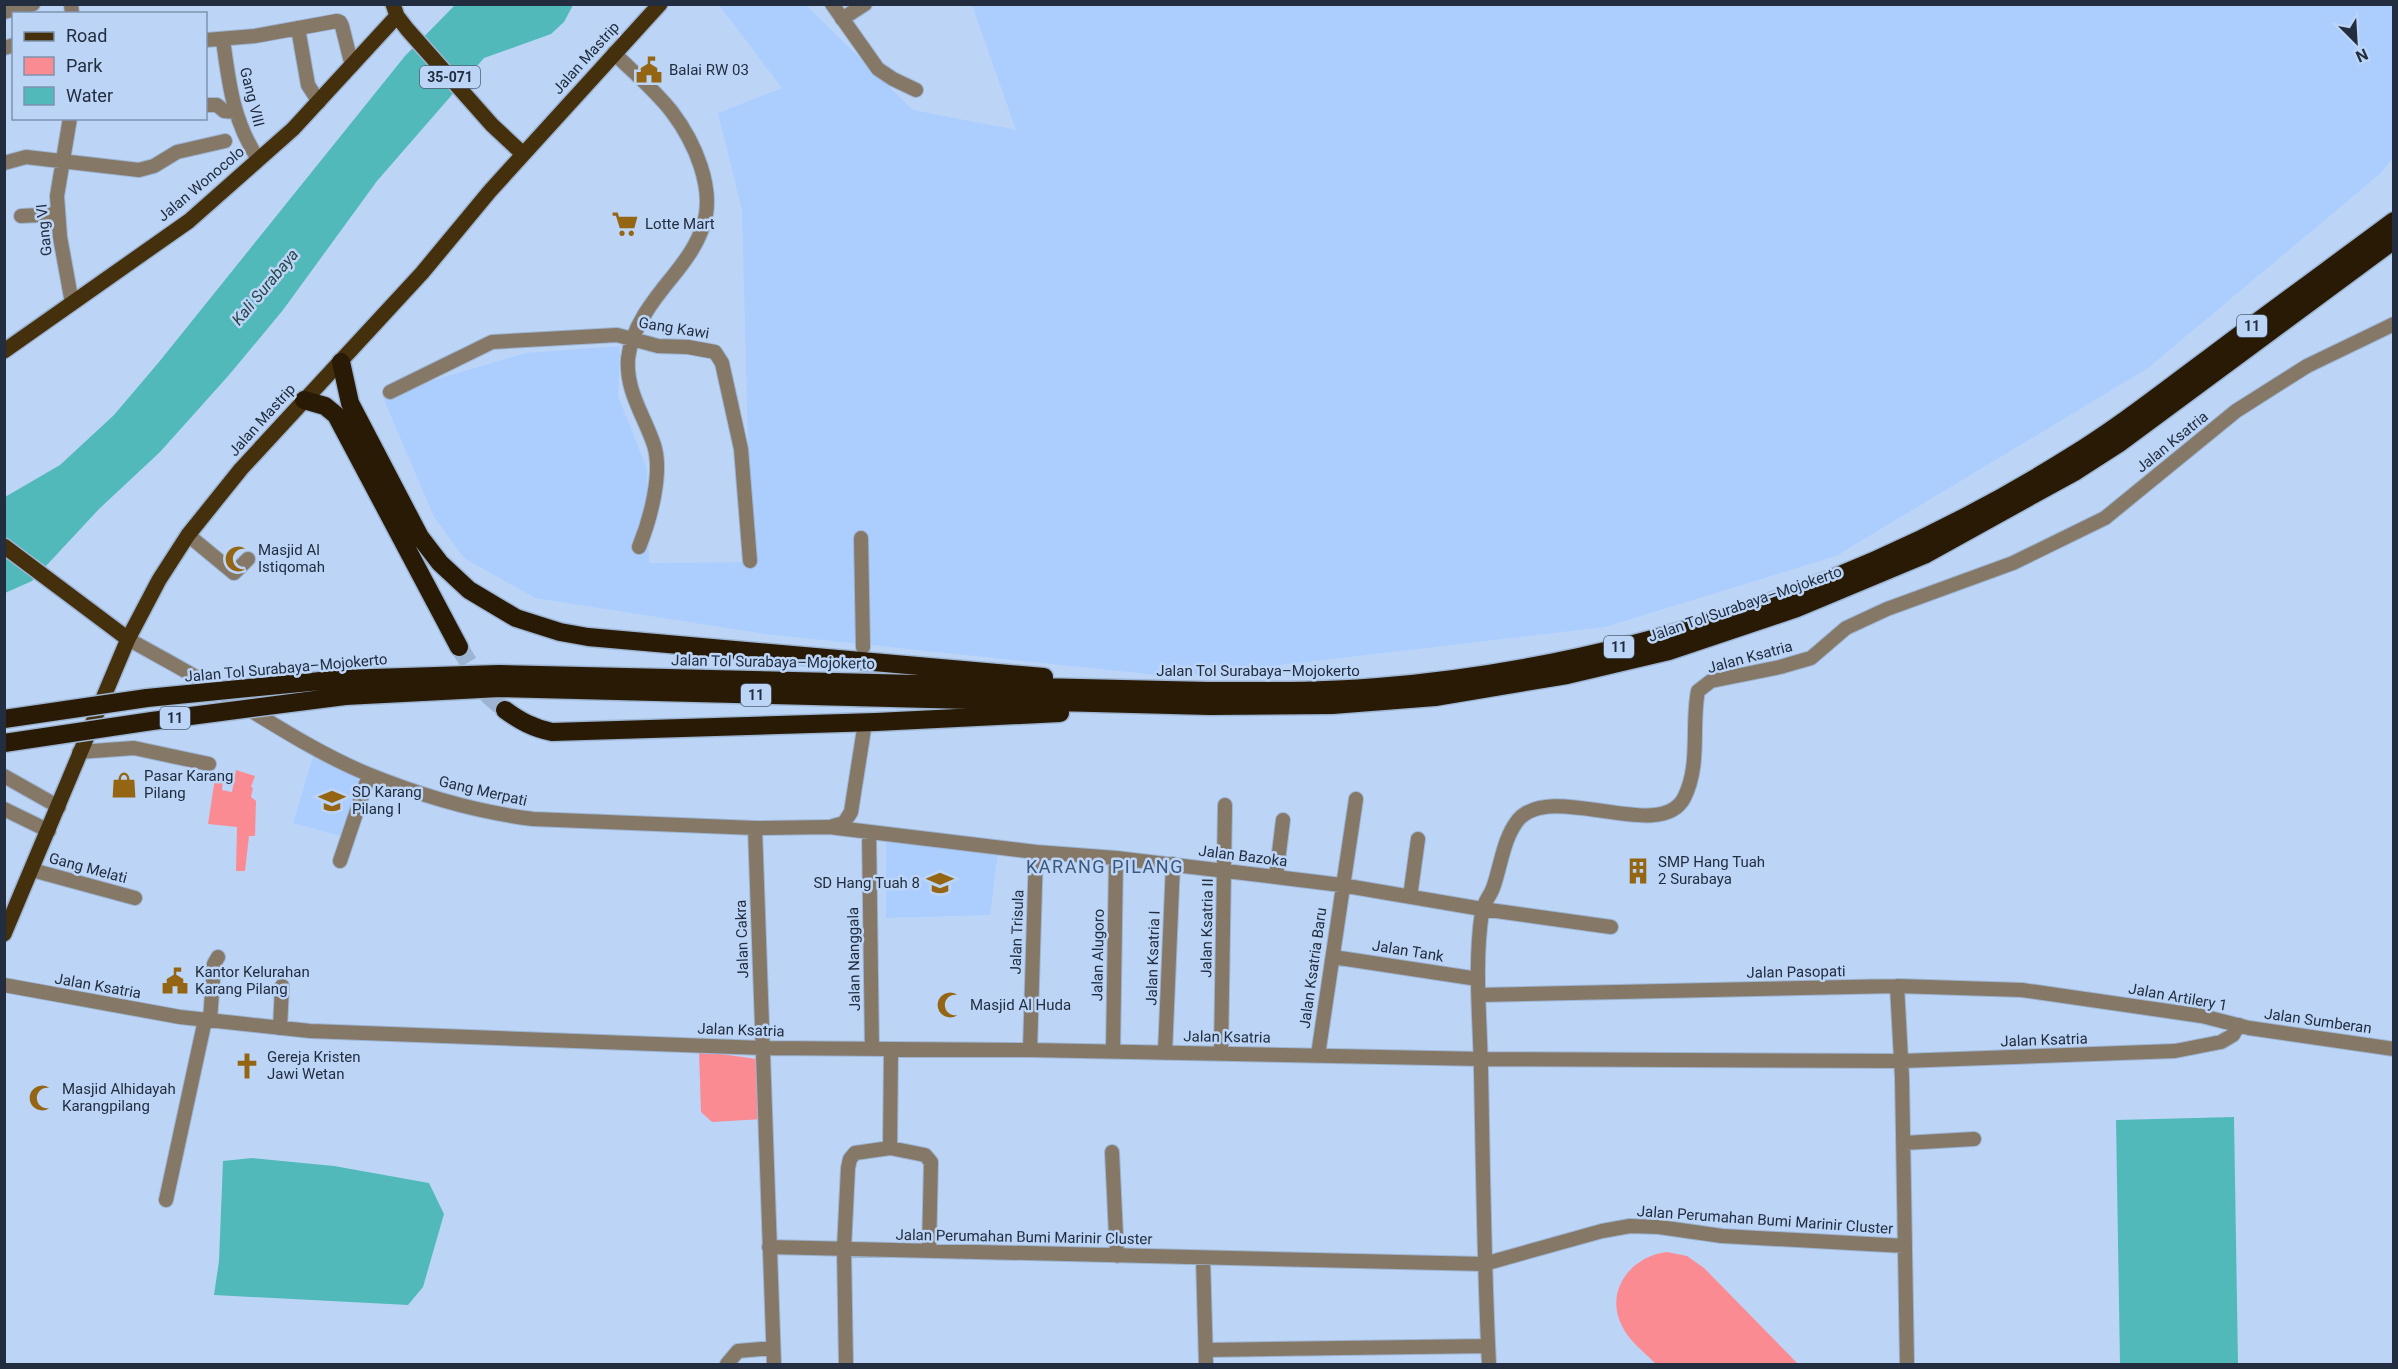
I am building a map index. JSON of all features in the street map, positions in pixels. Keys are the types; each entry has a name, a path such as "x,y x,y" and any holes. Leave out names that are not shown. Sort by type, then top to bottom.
{"highway":[{"name":"Jalan Tol Surabaya–Mojokerto","path":"2115,437 2394,221"},
{"name":"Jalan Tol Surabaya–Mojokerto","path":"4,743 152,721 343,688 500,688 1166,705 1332,705 1435,696 1567,675 1669,651 1797,608 1914,560 1988,521 2115,437 2394,240"},
{"path":"341,362 350,403 420,537 440,563 470,590 516,618 560,632 588,637 1012,673 1133,689"},
{"path":"304,400 326,406 336,415 459,647"},
{"name":"Jalan Tol Surabaya–Mojokerto","path":"4,719 147,698 343,688 499,674 1219,691 1377,687 1480,676 1664,637 1787,596 1890,554 2072,465"},
{"path":"505,710 519,721 552,732 876,722 1081,712 1166,705"}],"main road":[{"name":"Jalan Mastrip","path":"4,934 128,639 164,573 188,536 241,469 422,273 523,154 660,4"},
{"name":"35-071","path":"395,10 407,29 492,125 523,154"},
{"name":"Jalan Wonocolo","path":"4,351 189,221 293,129 352,66 395,10"},
{"path":"4,546 128,639"}],"street":[{"path":"4,12 33,4"},
{"path":"832,4 878,69 916,90"},
{"path":"842,19 865,4"},
{"path":"207,40 223,40 340,22 352,66"},
{"path":"298,28 308,86 319,102"},
{"name":"Gang VIII","path":"223,40 242,133 258,159"},
{"path":"614,53 671,111 685,132 696,154 706,193 707,210 704,225 695,246 658,294 632,340 628,357 628,378 638,411 654,445 658,475 648,526 639,546"},
{"path":"207,105 217,105 224,111 236,112"},
{"name":"Gang VI","path":"70,120 57,196 60,237 72,303"},
{"path":"4,163 26,157 140,170 154,166 177,152 225,141"},
{"path":"21,216 58,214"},
{"name":"Jalan Ksatria","path":"1481,1059 1478,978 1482,909 1495,882 1510,834 1518,820 1529,811 1542,807 1564,806 1646,815 1662,814 1674,809 1684,799 1693,771 1698,691 1711,681 1780,667 1811,658 1846,628 1887,609 2013,563 2105,518 2236,411 2307,366 2394,324"},
{"name":"Gang Kawi","path":"390,392 492,342 616,334 658,346 709,349 718,356 741,449 750,561"},
{"path":"188,536 234,573 248,559"},
{"path":"861,538 863,647"},
{"name":"Gang Merpati","path":"128,639 286,732 369,775 429,796 504,815 532,819 754,828 829,827 869,832"},
{"path":"829,827 844,823 851,812 864,729"},
{"path":"79,752 134,748 209,764"},
{"path":"340,861 369,775"},
{"path":"4,776 59,807"},
{"name":"Jalan Ksatria Baru","path":"1318,1055 1341,885 1356,799"},
{"name":"Jalan Ksatria II","path":"1221,1053 1225,805"},
{"path":"4,809 49,831"},
{"path":"1276,877 1283,820"},
{"name":"Jalan Cakra","path":"754,828 763,1048"},
{"name":"Jalan Bazoka","path":"869,832 1036,852 1173,864 1341,885 1482,909 1611,927"},
{"name":"Jalan Nanggala","path":"869,832 872,1049"},
{"path":"1410,897 1418,839"},
{"name":"Jalan Trisula","path":"1030,1050 1036,852"},
{"name":"Jalan Alugoro","path":"1113,1052 1116,858"},
{"name":"Jalan Ksatria I","path":"1165,1053 1173,864"},
{"name":"Gang Melati","path":"32,870 135,898"},
{"path":"166,1200 207,1021 214,964 218,957"},
{"name":"Jalan Tank","path":"1333,957 1478,978"},
{"name":"Jalan Ksatria","path":"4,985 207,1021 310,1031 763,1048 1030,1050 1481,1059 1902,1061 2175,1051 2221,1042 2233,1035 2239,1025"},
{"path":"280,1028 282,986"},
{"name":"Jalan Pasopati","path":"1479,995 1897,987 2022,990 2112,1002"},
{"name":"Jalan Perumahan Bumi Marinir Cluster","path":"1897,987 1902,1061 1907,1365"},
{"name":"Jalan Artilery 1","path":"2112,1002 2202,1016 2239,1025"},
{"name":"Jalan Sumberan","path":"2239,1025 2394,1049"},
{"path":"763,1048 774,1365"},
{"path":"890,1148 891,1049"},
{"path":"1481,1059 1484,1264 1489,1365"},
{"path":"1904,1143 1974,1139"},
{"path":"846,1365 844,1249 850,1159 855,1153 890,1148 925,1155 931,1162 929,1251"},
{"path":"1112,1152 1117,1256"},
{"name":"Jalan Perumahan Bumi Marinir Cluster","path":"769,1247 1484,1264 1602,1231 1630,1226 1670,1228 1722,1236 1905,1246"},
{"path":"1203,1258 1206,1365"},
{"path":"1206,1350 1488,1346"},
{"path":"727,1365 738,1352 773,1348"}],"shaded area":[{"path":"719,5 806,5 913,110 1016,130 972,5 2393,5 2393,158 2381,173 2148,368 1836,556 1605,627 1177,677 765,634 535,598 464,558 434,517 382,395 526,353 620,346 618,396 647,469 649,563 751,562 742,210 718,113 782,88"},
{"name":"SD Karang Pilang I","path":"314,753 373,780 352,839 293,823"},
{"name":"SD Hang Tuah 8","path":"886,840 998,851 990,915 886,918"}],"green space":[{"path":"236,770 255,776 251,787 253,788 251,797 256,801 255,836 249,836 245,871 236,871 237,827 208,824 215,778 223,779 222,790 232,792"},
{"path":"699,1051 757,1059 763,1119 712,1122 701,1112"},
{"path":"1667,1252 1687,1256 1704,1268 1798,1364 1656,1364 1625,1331 1617,1313 1616,1300 1624,1277 1632,1268 1642,1260"}],"water":[{"name":"Kali Surabaya","path":"455,5 573,5 564,22 551,34 484,58 377,181 283,310 229,375 160,452 99,509 32,581 5,593 5,497 60,465 114,415 405,56"},
{"path":"2234,1117 2238,1364 2120,1364 2116,1120"},
{"path":"252,1158 334,1166 429,1183 444,1214 423,1287 408,1305 214,1295 219,1261 223,1161"}],"tunnel":[{"path":"459,647 489,696 505,710"},
{"path":"863,652 864,729"}],"place":[{"name":"Balai RW 03","path":"649,70"},
{"name":"Lotte Mart","path":"625,224"},
{"name":"Masjid Al Istiqomah","path":"238,559"},
{"name":"Pasar Karang Pilang","path":"124,785"},
{"name":"SD Karang Pilang I","path":"332,801"},
{"name":"SMP Hang Tuah 2 Surabaya","path":"1638,871"},
{"name":"SD Hang Tuah 8","path":"940,883"},
{"name":"Kantor Kelurahan Karang Pilang","path":"175,981"},
{"name":"Masjid Al Huda","path":"950,1005"},
{"name":"Gereja Kristen Jawi Wetan","path":"247,1066"},
{"name":"Masjid Alhidayah Karangpilang","path":"42,1098"}],"district":[{"name":"KARANG PILANG","path":"1105,866"}]}
